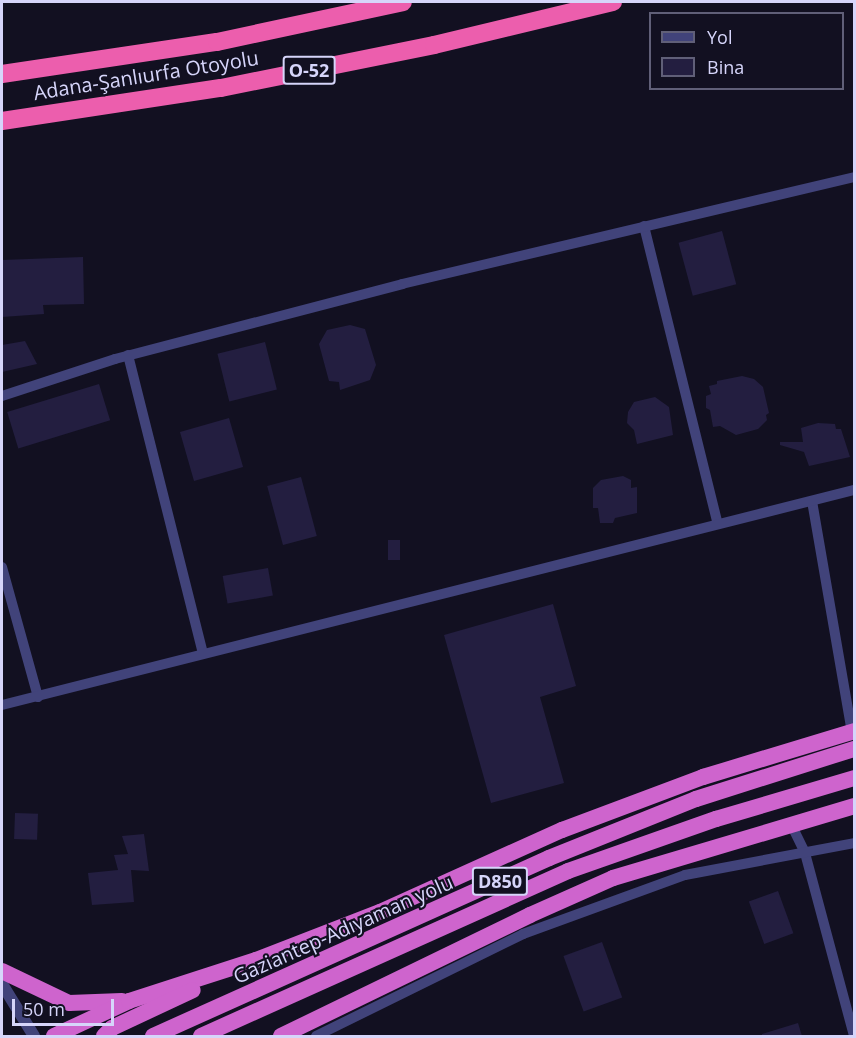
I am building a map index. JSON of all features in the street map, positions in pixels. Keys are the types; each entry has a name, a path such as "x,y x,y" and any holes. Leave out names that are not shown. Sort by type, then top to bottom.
{"highway":[{"name":"Adana-Şanlıurfa Otoyolu","path":"2,74 217,42 404,2"},
{"name":"Adana-Şanlıurfa Otoyolu","path":"2,121 244,83 434,45 613,2"},
{"path":"54,1036 129,1001 256,960 380,912 573,826 703,777 854,737"},
{"name":"Gaziantep-Adıyaman yolu","path":"153,1036 549,858 854,737"},
{"name":"Gaziantep-Adıyaman yolu","path":"201,1036 568,871 716,819 855,778"},
{"path":"283,1035 530,915 614,878 855,806"},
{"path":"104,1036 112,1028 256,960"},
{"path":"2,971 69,1003 129,1001"}],"street":[{"path":"2,396 128,356 402,284 855,177"},
{"path":"644,226 718,524"},
{"path":"128,356 203,654"},
{"path":"2,705 855,490"},
{"path":"812,501 854,737"},
{"path":"2,567 38,697"},
{"path":"791,824 805,853 854,1036"},
{"path":"316,1036 523,934 685,875 855,843"},
{"path":"2,984 34,1036"}],"building":[{"path":"722,231 736,284 693,296 679,243"},
{"path":"83,257 84,304 43,305 44,314 2,317 2,260"},
{"path":"350,325 365,329 376,365 370,380 340,390 339,382 329,381 319,344 327,330"},
{"path":"25,341 37,364 2,372 2,345"},
{"path":"265,342 277,390 229,401 217,354"},
{"path":"742,376 754,379 763,387 769,413 766,415 767,420 758,429 736,435 720,426 713,427 710,410 706,408 706,396 711,394 709,386 717,384 717,381"},
{"path":"99,384 110,420 18,448 7,412"},
{"path":"655,397 669,407 673,435 637,444 634,430 627,423 628,412 634,402"},
{"path":"229,418 243,467 194,481 180,432"},
{"path":"818,423 835,424 836,429 841,429 850,457 809,466 804,452 780,445 780,442 803,442 801,428"},
{"path":"623,476 631,480 631,488 637,487 637,513 615,518 613,523 600,523 598,508 593,508 593,488 601,480"},
{"path":"301,477 317,536 283,545 267,486"},
{"path":"388,540 400,540 400,560 388,560"},
{"path":"268,568 273,596 228,604 223,576"},
{"path":"553,604 576,686 540,697 564,783 491,803 444,635"},
{"path":"15,813 38,814 37,840 14,839"},
{"path":"144,834 149,871 131,870 134,902 92,905 88,873 118,870 114,855 128,854 122,836"},
{"path":"778,891 793,933 764,944 749,902"},
{"path":"602,942 622,997 584,1011 563,956"},
{"path":"798,1023 802,1036 762,1036 762,1034"}]}
